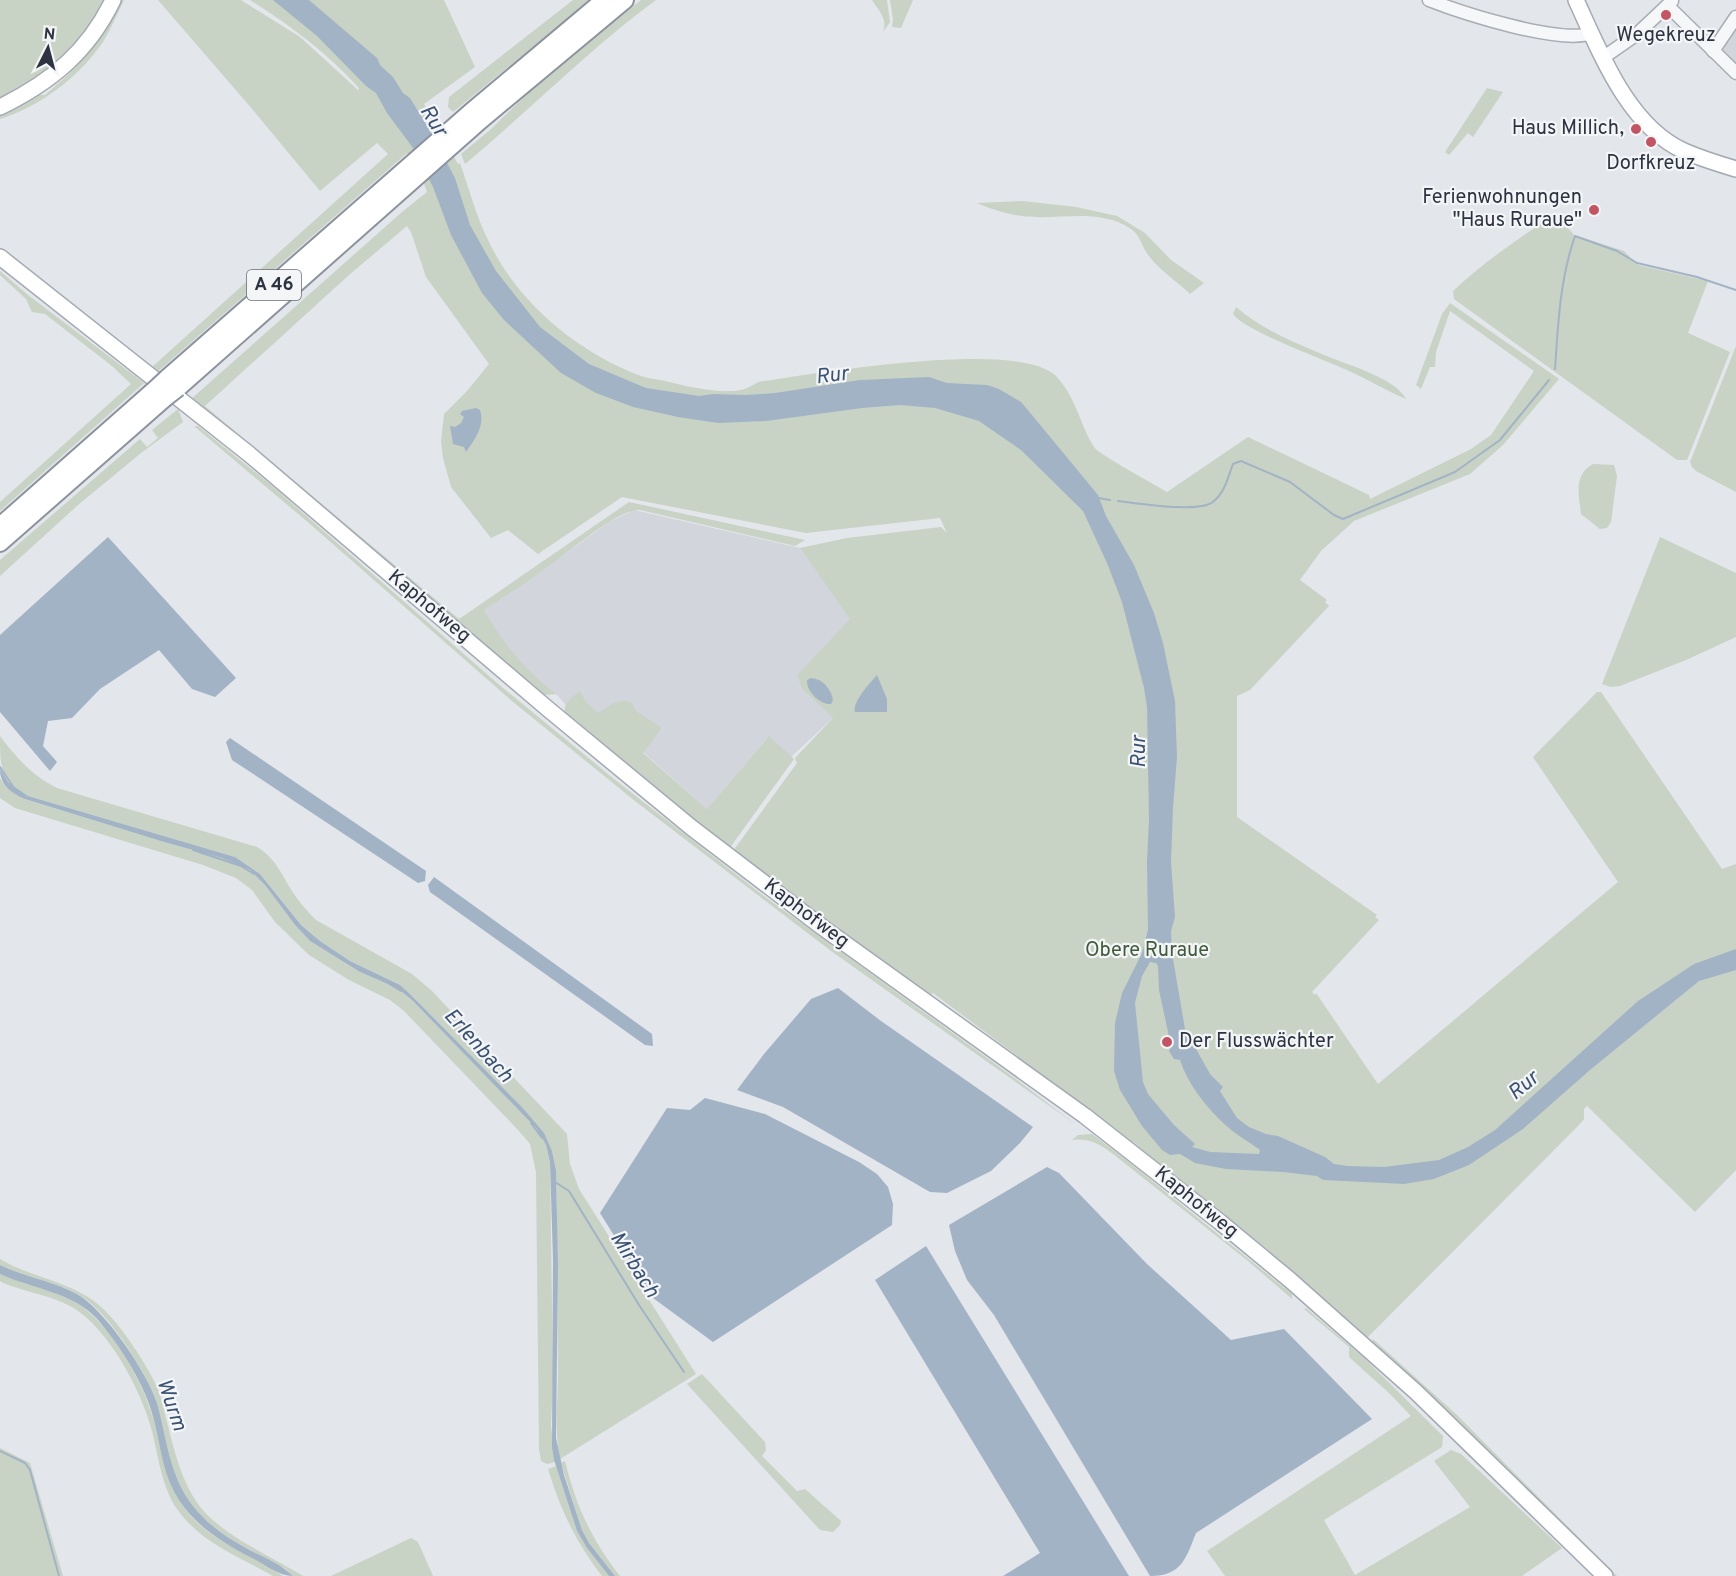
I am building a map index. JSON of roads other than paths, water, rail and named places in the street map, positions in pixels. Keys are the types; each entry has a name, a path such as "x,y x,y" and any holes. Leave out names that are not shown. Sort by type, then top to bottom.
{"highway":[{"name":"A 46","path":"0,526 173,383 604,0"},
{"name":"A 46","path":"477,115 625,0"},
{"name":"A 46","path":"0,543 159,395"}],"main road":[{"path":"0,107 27,94 52,78 68,64 95,30 113,0"},
{"path":"1576,0 1612,75 1632,108 1650,127 1683,150 1736,169"},
{"name":"Kaphofweg","path":"0,257 249,454 548,709 692,828 822,927 1085,1116 1220,1222 1290,1280 1416,1392 1605,1576"}],"street":[{"path":"1429,0 1531,30 1567,37 1582,37 1592,33"},
{"path":"1604,57 1637,34 1670,3 1736,73"},
{"path":"1713,51 1736,17"}],"water":[{"path":"273,0 309,0 377,58 403,93 410,98 429,129 455,178 470,225 496,271 540,327 589,364 646,388 699,396 775,393 860,380 929,377 947,383 987,385 1021,402 1098,495 1106,516 1134,565 1154,613 1175,701 1177,757 1171,862 1175,917 1171,931 1172,953 1185,1029 1210,1074 1223,1087 1220,1091 1237,1118 1249,1127 1278,1136 1325,1157 1334,1164 1384,1167 1439,1160 1468,1147 1495,1130 1638,1001 1694,964 1736,949 1736,970 1699,981 1590,1070 1523,1129 1469,1165 1434,1179 1404,1184 1323,1180 1317,1176 1283,1172 1226,1169 1195,1163 1180,1154 1170,1155 1162,1150 1142,1126 1120,1090 1114,1071 1115,1023 1122,993 1142,953 1148,930 1147,707 1122,602 1083,511 1021,450 979,421 935,408 900,405 766,421 718,423 633,407 596,393 561,373 504,320 482,293 451,235 433,187 413,148 387,113 376,93 366,86 317,36","holes":["1150,962 1156,963 1159,990 1171,1046 1169,1051 1174,1059 1180,1060 1188,1079 1207,1106 1233,1131 1260,1150 1259,1154 1210,1152 1192,1147 1195,1144 1174,1125 1148,1094 1143,1082 1135,1003 1142,976"]},
{"path":"476,408 480,410 480,427 466,452 464,447 453,444 450,426 455,427 461,423 464,417 460,414 462,411"},
{"path":"108,537 236,678 215,697 192,689 159,650 100,689 72,718 48,721 43,746 57,762 50,771 0,712 0,635"},
{"path":"877,675 887,699 887,712 855,712 856,703"},
{"path":"811,678 823,682 828,688 833,700 831,704 818,700 811,693 807,680"},
{"path":"230,738 426,871 425,881 418,883 232,760 226,742"},
{"path":"0,769 9,783 28,796 235,857 260,874 301,925 320,941 350,961 400,985 409,993 521,1106 544,1133 552,1151 556,1170 558,1266 556,1438 564,1475 582,1530 589,1543 615,1576 609,1576 577,1531 554,1460 552,1447 553,1260 550,1162 546,1145 537,1129 412,1000 397,988 360,972 310,941 250,870 222,858 25,799 7,788 0,775"},
{"path":"434,877 652,1034 653,1046 645,1045 430,892 428,885"},
{"path":"838,988 881,1021 1033,1127 991,1171 947,1193 930,1192 783,1107 737,1090 811,999"},
{"path":"705,1098 765,1114 859,1162 877,1174 888,1187 893,1204 892,1225 713,1342 653,1298 600,1213 667,1108 690,1110"},
{"path":"1047,1167 1059,1173 1147,1264 1231,1340 1284,1329 1372,1419 1196,1533 1181,1564 1169,1573 1150,1576 994,1315 967,1280 955,1251 949,1225"},
{"path":"926,1246 1129,1576 1003,1576 1040,1553 875,1280"},
{"path":"0,1265 77,1294 100,1313 135,1359 152,1390 174,1469 193,1506 204,1519 224,1535 277,1564 293,1576 277,1572 237,1550 209,1532 186,1510 170,1482 151,1411 141,1384 124,1355 98,1320 77,1303 65,1297 0,1274"}],"waterway":[{"path":"1555,369 1563,285 1575,236 1617,251 1637,263 1697,277 1736,290"},
{"path":"1118,501 1168,507 1207,505 1221,493 1233,464 1241,461 1290,482 1334,515 1343,519 1455,472 1500,440 1549,380"},
{"path":"1098,498 1110,500"},
{"name":"Erlenbach","path":"0,767 14,788"},
{"name":"Erlenbach","path":"193,850 241,866 254,874"},
{"name":"Erlenbach","path":"388,983 401,991"},
{"name":"Erlenbach","path":"531,1123 542,1138"},
{"name":"Mirbach","path":"555,1182 569,1191 639,1305 684,1372"},
{"path":"0,1451 25,1463 30,1470 59,1576"}],"place":[{"name":"Wegekreuz","path":"1666,15"},
{"name":"Haus Millich,","path":"1636,129"},
{"name":"Dorfkreuz","path":"1651,142"},
{"name":"Ferienwohnungen \"Haus Ruraue\"","path":"1594,210"},
{"name":"Der Flusswächter","path":"1167,1042"}],"water label":[{"name":"Rur","path":"433,121"},
{"name":"Rur","path":"832,376"},
{"name":"Rur","path":"1139,752"},
{"name":"Rur","path":"1524,1086"},
{"name":"Wurm","path":"171,1405"}],"park label":[{"name":"Obere Ruraue","path":"1147,951"}]}
